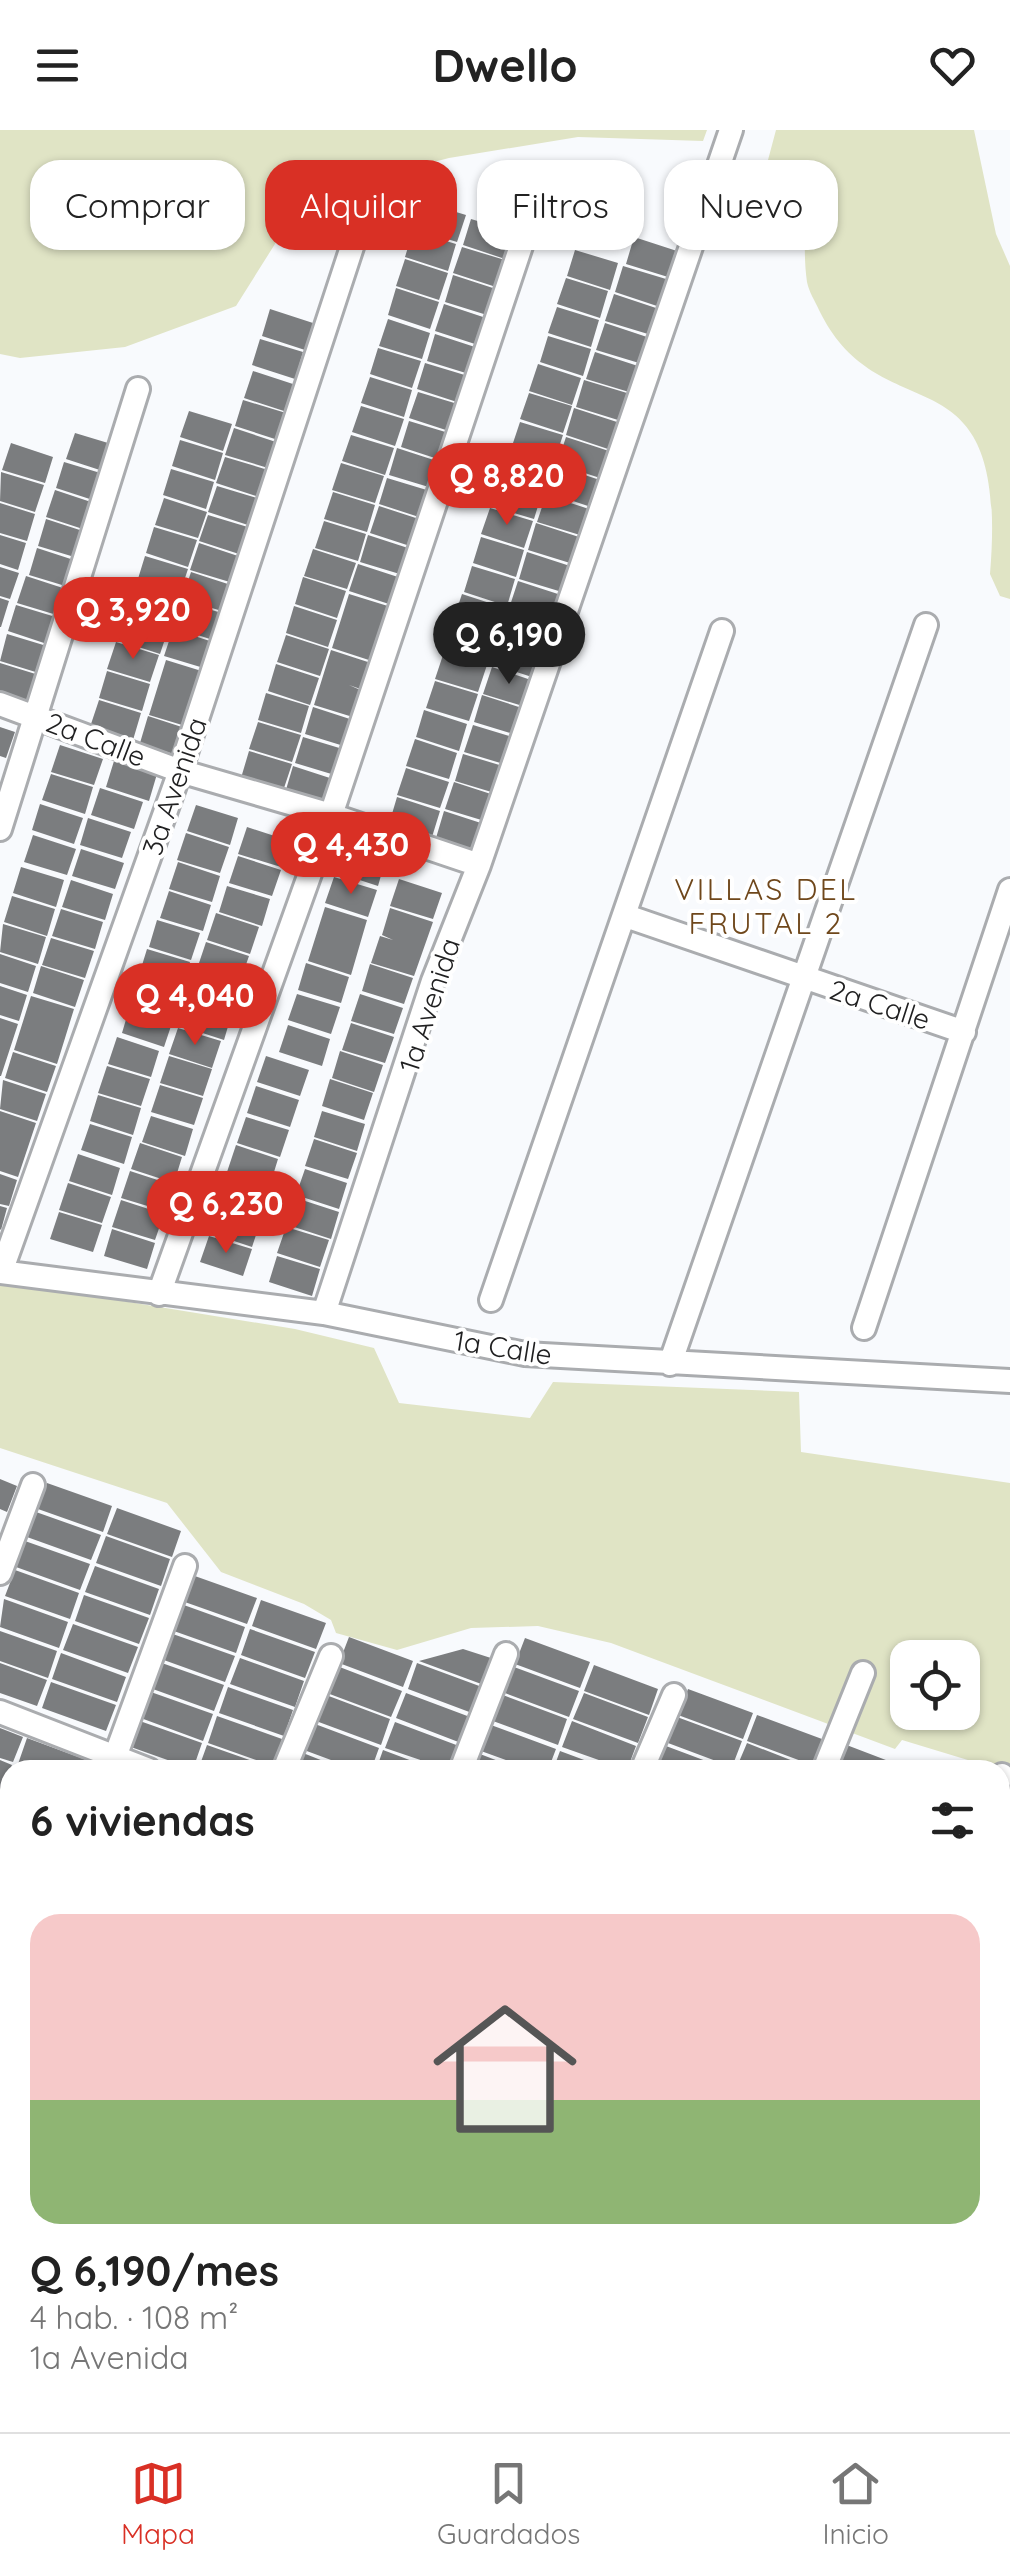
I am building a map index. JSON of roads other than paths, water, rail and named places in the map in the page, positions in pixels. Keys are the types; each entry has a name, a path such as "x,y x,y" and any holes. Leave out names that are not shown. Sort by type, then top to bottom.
{"street":[{"name":"1a Avenida","path":"324,1312 400,1092 433,981 479,866 731,130"},
{"name":"3a Avenida","path":"0,1272 180,771 351,250"},
{"path":"160,1294 331,814 520,250"},
{"path":"0,829 138,389"},
{"path":"670,1364 926,625"},
{"path":"491,1300 722,631"},
{"name":"2a Calle","path":"0,704 180,771 331,814 479,866"},
{"path":"864,1328 1010,890"},
{"name":"2a Calle","path":"626,916 964,1032"},
{"name":"1a Calle","path":"0,1272 324,1312 526,1354 1010,1381"},
{"path":"0,1573 34,1485"},
{"path":"0,1712 105,1760 186,1566"},
{"path":"465,1760 506,1654"},
{"path":"288,1760 331,1656"},
{"path":"828,1760 863,1673"},
{"path":"646,1760 674,1695"}],"district":[{"name":"VILLAS DEL FRUTAL 2","path":"766,906"}]}
